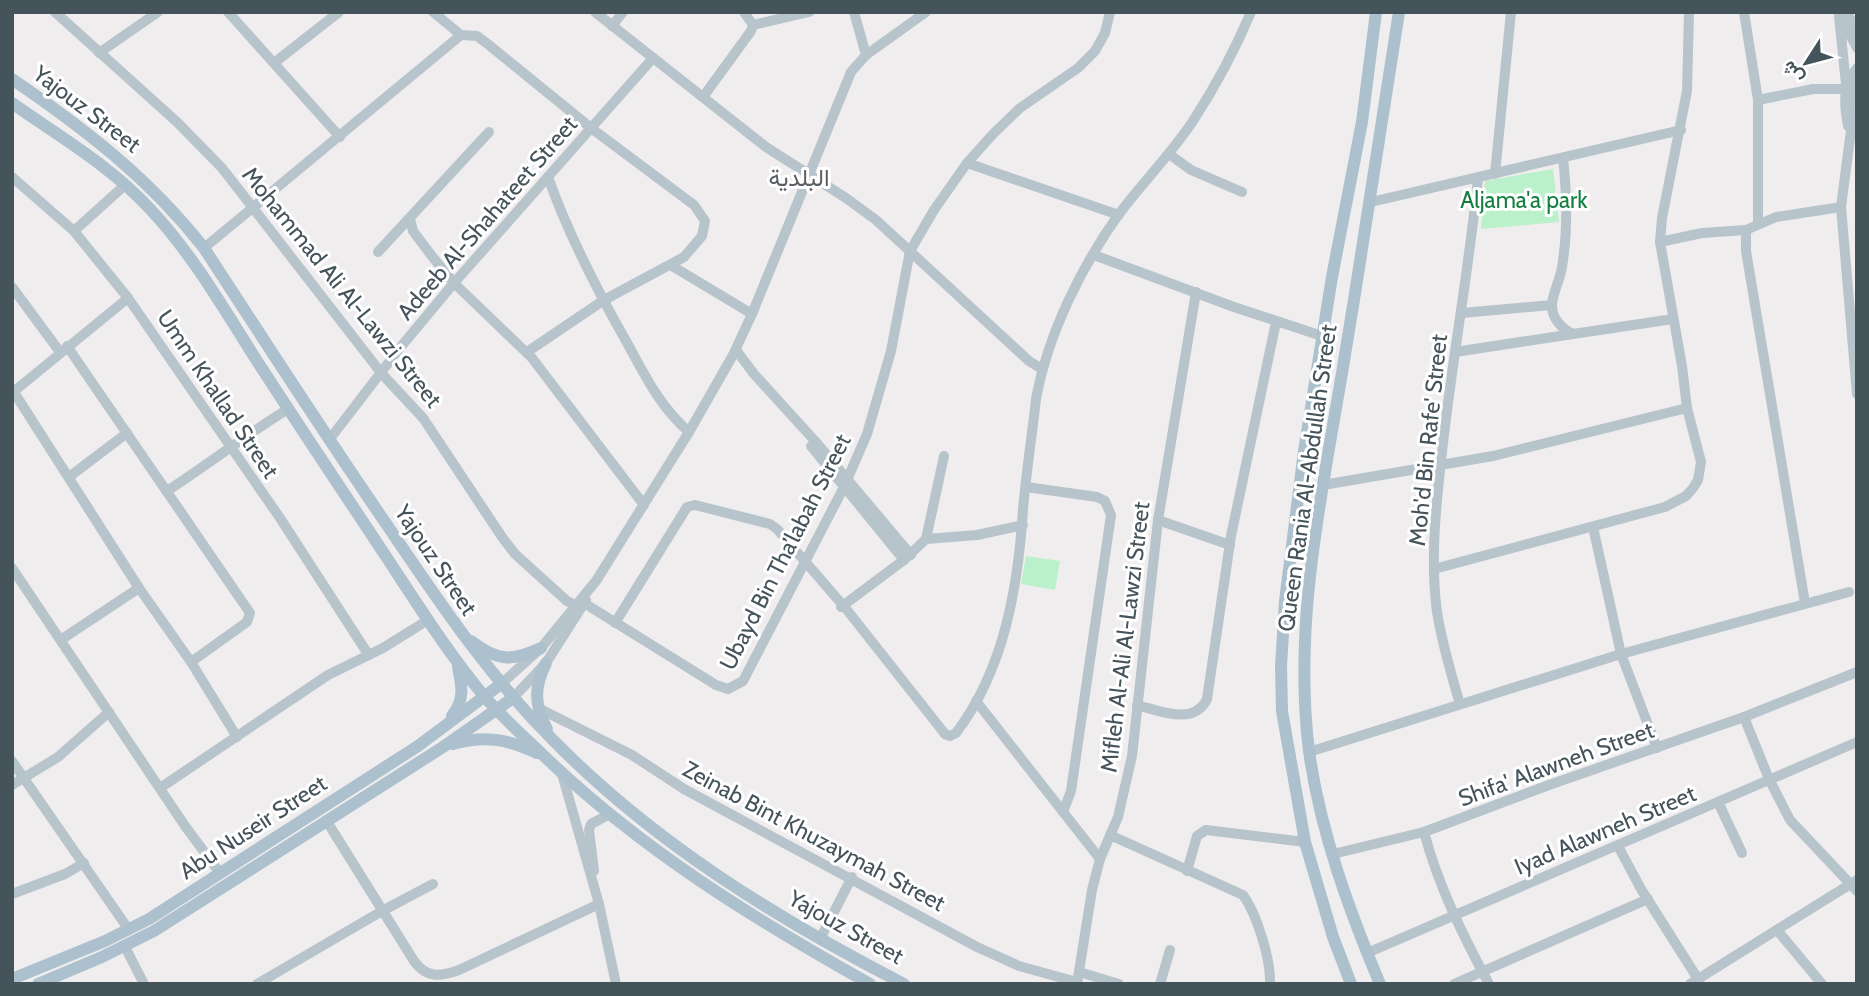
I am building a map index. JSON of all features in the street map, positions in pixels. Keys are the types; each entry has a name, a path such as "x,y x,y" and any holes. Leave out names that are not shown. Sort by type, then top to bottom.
{"main road":[{"name":"Queen Rania Al-Abdullah Street","path":"1348,981 1305,842 1282,710 1281,666 1285,601 1304,451 1344,208 1362,122 1376,12"},
{"name":"Queen Rania Al-Abdullah Street","path":"1380,984 1333,854 1320,807 1309,752 1303,665 1310,579 1323,485 1371,202 1399,12"},
{"name":"Yajouz Street","path":"12,79 118,156 172,208 204,248 329,440 458,630 513,698 554,741 618,800 727,882 820,939 904,984"},
{"name":"Yajouz Street","path":"14,107 94,158 156,215 199,270 428,620 496,709 608,815 720,895 861,982"},
{"path":"458,630 498,656 522,657 541,648"},
{"path":"442,729 462,702 463,687 456,660"},
{"path":"547,663 538,678 538,708 554,741"},
{"name":"Abu Nuseir Street","path":"12,979 130,930 442,729 501,684"},
{"name":"Abu Nuseir Street","path":"38,984 125,947 197,904 443,747 513,698"},
{"path":"443,747 480,738 497,738 545,757"}],"street":[{"name":"Mohammad Ali Al-Lawzi Street","path":"55,12 222,168 382,374 423,418 482,509 515,554 567,601 580,604 615,623 716,685 728,689 734,687"},
{"path":"99,53 158,12"},
{"path":"228,12 340,136"},
{"path":"274,63 339,12"},
{"path":"433,12 461,35 477,36 591,128 685,198 705,221 702,236 693,249 672,266 604,300 527,352"},
{"path":"595,12 766,147 876,220 1029,361 1042,369"},
{"path":"612,26 622,12"},
{"path":"744,12 753,25"},
{"path":"753,25 809,12"},
{"path":"854,12 866,55"},
{"path":"513,698 547,663 580,604 690,432 736,350 851,72 866,55 926,12"},
{"name":"Ubayd Bin Tha’labah Street","path":"734,687 746,676 846,483 867,434 881,393 910,251 934,210 967,163 1020,108 1078,68 1096,51 1105,33 1110,12"},
{"path":"615,623 682,512 691,506 736,514 770,524 841,604 945,734 956,733 989,676 1008,621 1016,581 1036,398 1042,369 1077,283 1119,215 1193,121 1239,41 1251,12"},
{"path":"1495,174 1511,12"},
{"path":"1434,569 1665,507 1686,496 1698,480 1701,462 1687,408 1660,242 1662,218 1687,91 1689,12"},
{"path":"1744,12 1758,100 1758,224"},
{"path":"1841,13 1857,30"},
{"path":"1841,13 1857,48"},
{"path":"1841,13 1849,85 1849,133 1841,207 1857,394"},
{"path":"704,97 747,38 753,25"},
{"path":"204,248 461,35"},
{"name":"Adeeb Al-Shahateet Street","path":"329,440 454,283 653,58"},
{"path":"1849,85 1857,68"},
{"path":"1758,100 1849,85 1854,89 1855,112 1849,133"},
{"path":"1371,202 1681,130"},
{"path":"378,252 489,132"},
{"path":"1169,154 1191,170 1242,192"},
{"path":"1563,158 1566,243 1560,281 1552,305 1558,323 1573,334"},
{"path":"967,163 1119,215"},
{"name":"Umm Khallad Street","path":"12,177 74,231 128,298 280,518 369,654"},
{"path":"548,177 560,212 604,300 659,399 672,417 690,432"},
{"name":"Moh'd Bin Rafe' Street","path":"1460,704 1445,653 1437,611 1434,569 1435,515 1455,352 1472,244 1478,178"},
{"path":"74,231 125,185"},
{"path":"1660,242 1702,233 1746,230 1791,214 1841,207"},
{"path":"410,219 413,231 454,283 527,352 644,505"},
{"path":"1746,230 1746,251 1805,603"},
{"path":"1094,254 1276,322 1322,336"},
{"path":"672,266 752,314"},
{"path":"12,287 64,349 127,433 234,587 250,616 247,622 191,662"},
{"name":"Mifleh Al-Ali Al-Lawzi Street","path":"1078,979 1092,890 1100,859 1118,817 1127,778 1158,520 1196,292"},
{"path":"128,298 13,391 139,588 191,662 237,737"},
{"path":"1462,313 1552,305"},
{"path":"1455,352 1673,319"},
{"path":"1137,705 1182,715 1198,712 1207,699 1230,545 1276,322"},
{"path":"736,350 799,431 908,558"},
{"path":"1323,485 1504,453 1687,408"},
{"path":"167,491 288,409"},
{"path":"69,477 127,433"},
{"path":"841,604 908,558 926,539 944,457"},
{"path":"1026,487 1097,497 1105,501 1111,515 1071,791 1063,812"},
{"path":"1158,520 1230,545"},
{"path":"926,539 977,536 1023,525"},
{"path":"1592,527 1621,654 1657,748"},
{"path":"12,568 220,873"},
{"path":"62,639 139,588"},
{"path":"1309,752 1621,654 1849,592"},
{"path":"501,684 541,648 580,604"},
{"path":"160,788 328,675 383,648 428,620"},
{"name":"Shifa' Alawneh Street","path":"1333,854 1423,832 1744,717 1857,672"},
{"path":"976,701 1100,859"},
{"name":"Zeinab Bint Khuzaymah Street","path":"538,708 632,755 684,789 998,957 1019,966 1078,979 1119,984"},
{"path":"12,785 58,757 109,712"},
{"path":"1618,846 1694,981 1855,885 1796,828 1769,779 1744,717"},
{"name":"Iyad Alawneh Street","path":"1367,953 1857,742"},
{"path":"12,761 130,930"},
{"path":"562,774 599,904 616,984"},
{"path":"1718,802 1742,853"},
{"path":"592,884 595,876 589,830 594,822 608,815"},
{"path":"326,820 418,967 429,975 440,976 488,957 599,904"},
{"path":"1187,871 1197,836 1206,830 1305,842"},
{"path":"1423,832 1455,916 1489,984"},
{"path":"1110,835 1240,893 1246,899 1266,952 1270,984"},
{"path":"12,894 65,874 84,863"},
{"path":"820,939 852,877"},
{"path":"257,984 433,884"},
{"path":"1454,984 1648,899"},
{"path":"1777,930 1822,984"},
{"path":"125,947 144,984"},
{"path":"1160,984 1170,950"}],"green space":[{"name":"Aljama'a park","path":"1553,169 1559,222 1481,229 1485,181"},
{"path":"1026,556 1060,561 1055,590 1021,584"}],"district":[{"name":"البلدية","path":"799,178"}]}
